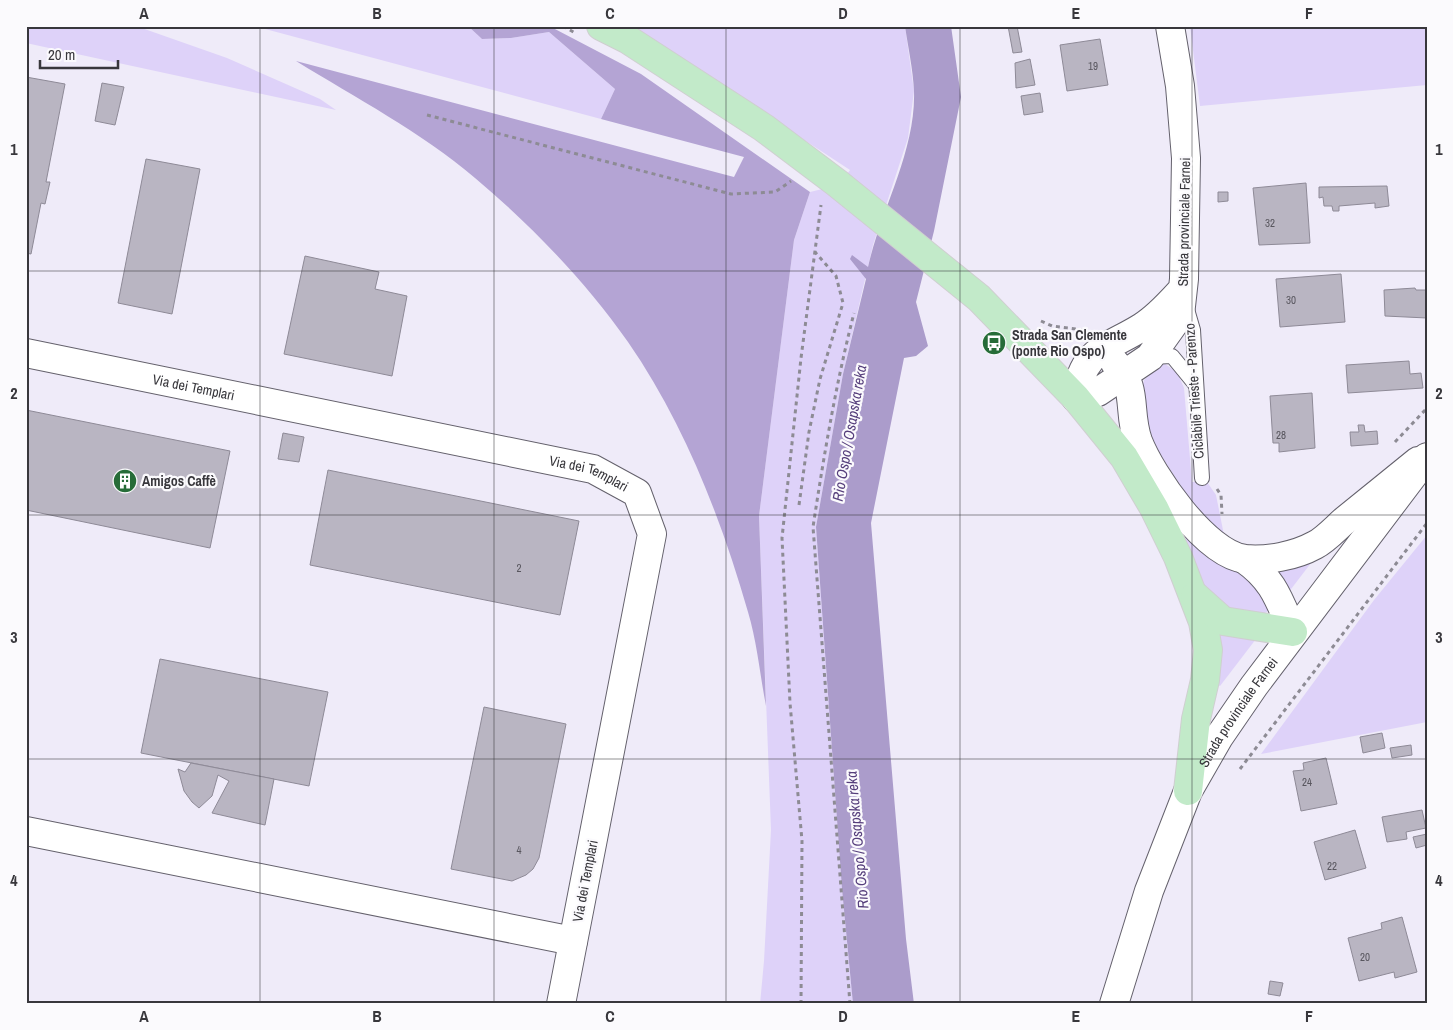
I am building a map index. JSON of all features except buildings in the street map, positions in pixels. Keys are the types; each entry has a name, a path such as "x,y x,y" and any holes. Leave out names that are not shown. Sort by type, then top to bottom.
{"main road":[{"path":"601,26 627,38 764,128 830,192 979,298 1076,398 1124,457 1154,508 1194,595 1203,622 1208,650 1205,680 1196,719 1188,791"},
{"path":"1194,595 1223,621 1293,632"}],"street":[{"name":"Strada provinciale Farnei","path":"1170,26 1180,86 1186,158 1187,210 1182,290"},
{"path":"1094,340 1142,327 1182,290"},
{"path":"1094,340 1089,360 1078,381 1076,398 1098,392 1126,375 1150,357 1180,314 1182,290"},
{"path":"1094,340 1126,375 1131,389 1131,414 1138,441 1173,500 1199,531 1226,551 1244,559 1262,571 1275,589 1293,632"},
{"name":"Via dei Templari","path":"26,353 593,469 637,493 652,534 561,1004"},
{"name":"Strada provinciale Farnei","path":"1114,1004 1149,890 1188,791 1220,737 1293,632 1427,455"},
{"path":"1244,559 1296,554 1316,544 1427,455"},
{"path":"26,831 573,941"}],"lane":[{"name":"Strada provinciale Farnei","path":"1182,290 1193,330 1195,384 1207,480"},
{"path":"1150,357 1172,356 1195,384"}],"path":[{"path":"427,115 731,194 775,192 797,177"},
{"path":"801,1004 802,841 790,703 782,538 814,252 830,192"},
{"path":"799,505 809,432 820,379 843,303 836,276 814,252"},
{"path":"850,1004 813,527 833,409 854,313"},
{"path":"1035,318 1052,326 1094,340"},
{"path":"1394,443 1427,408"},
{"path":"1207,480 1221,494 1224,521"},
{"path":"1240,770 1427,523"}],"shaded area":[{"path":"26,26 136,26 227,58 320,99 336,110 26,43"},
{"path":"254,26 468,26 482,39 511,38 549,32 615,89 601,119"},
{"path":"468,26 553,28 641,74 810,192 794,240 759,516 766,706 751,623 713,507 699,472 667,405 628,342 594,297 557,255 517,215 475,178 433,146 365,102 296,61 734,177 744,157 601,119 615,89 549,32 511,38 482,39"},
{"path":"631,26 905,26 914,91 908,138 873,245 843,374 816,527 842,889 853,1004 760,1004 771,830 759,516 794,240 810,192 839,185 850,170"},
{"path":"1190,26 1427,26 1427,85 1200,106"},
{"path":"1165,364 1177,372 1184,388 1192,482 1207,482 1216,495 1224,535 1195,508 1148,435 1142,392 1144,380 1158,366"},
{"path":"1427,535 1427,722 1261,754 1374,600"},
{"path":"1188,538 1250,576 1269,607 1267,612 1262,614 1225,608 1208,595 1184,540"},
{"path":"1310,561 1311,563 1288,593 1277,572 1279,568"},
{"path":"1217,631 1256,639 1220,686 1217,685"}],"water":[{"name":"Rio Ospo / Osapska reka","path":"905,26 951,26 961,97 934,231 916,302 928,346 916,356 904,358 871,523 906,939 914,1004 853,1004 842,889 816,527 843,374 866,279 850,259 852,255 868,267 904,158 909,136 914,91"}],"place":[{"name":"Strada San Clemente (ponte Rio Ospo)","path":"994,343"},
{"name":"Amigos Caffè","path":"125,481"}]}
